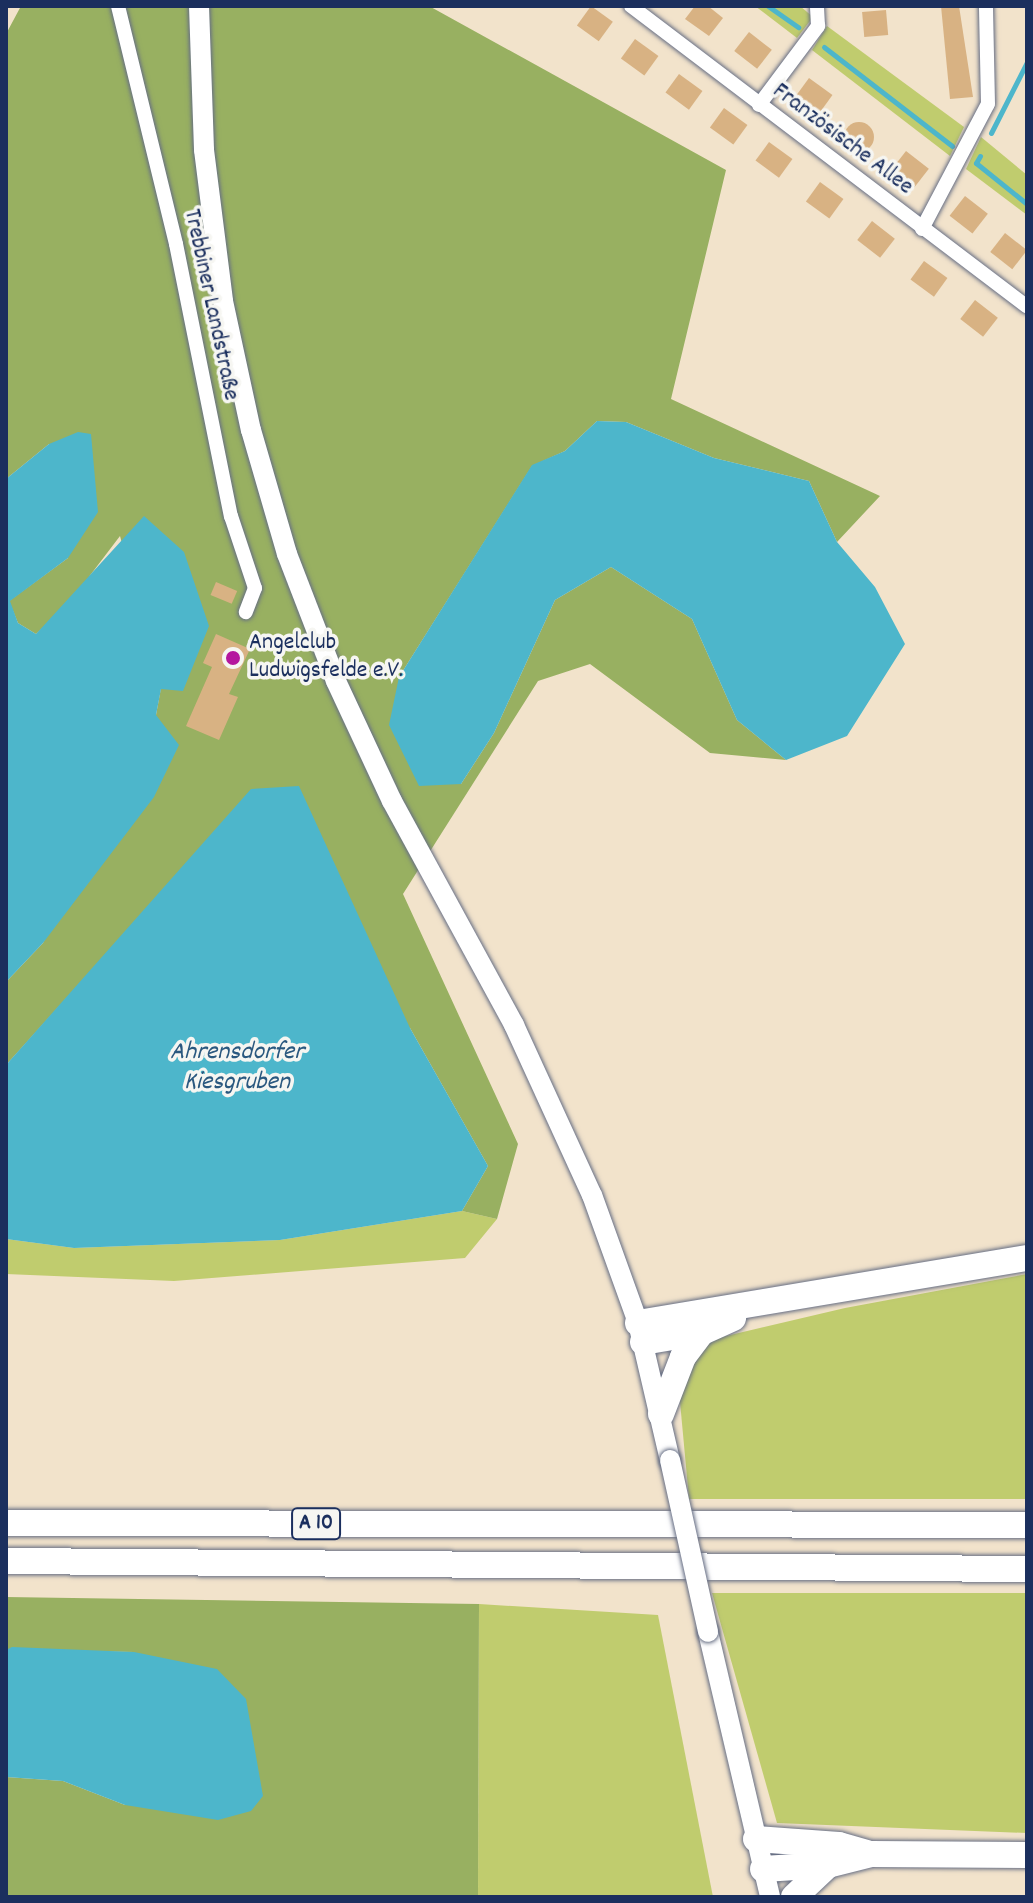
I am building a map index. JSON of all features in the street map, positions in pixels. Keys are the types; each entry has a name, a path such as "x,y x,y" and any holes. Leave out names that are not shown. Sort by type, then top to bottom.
{"highway":[{"path":"640,1332 778,1303 1027,1258"},
{"path":"640,1332 702,1332 778,1303"},
{"path":"661,1414 683,1357 702,1332"},
{"name":"A 10","path":"6,1523 1027,1525"},
{"name":"A 10","path":"6,1561 1027,1569"},
{"path":"756,1839 839,1845 871,1854"},
{"path":"763,1869 828,1865 871,1854 1027,1855"},
{"path":"794,1897 828,1865"}],"main road":[{"path":"199,6 204,150 223,301 251,430 287,554 336,681 392,801 514,1025 573,1155 640,1332 770,1897"}],"street":[{"name":"Trebbiner Landstraße","path":"118,6 176,244 231,516 255,588 246,612"},
{"name":"Französische Allee","path":"631,6 1027,307"},
{"path":"759,105 818,26 817,6"},
{"path":"922,229 988,104 986,6"}],"green space":[{"path":"21,6 429,6 726,170 671,399 880,496 837,542 809,481 714,458 626,422 597,421 565,451 532,466 399,677 461,784 494,733 555,600 611,567 692,619 737,720 786,760 710,753 590,664 538,681 403,894 518,1144 497,1219 462,1211 488,1166 410,1028 99,962 6,1065 6,982 43,943 156,715 161,688 120,536 66,607 36,634 18,623 9,601 68,558 49,444 6,479 6,34"},
{"path":"755,6 800,6 813,17 797,38"},
{"path":"827,26 964,127 950,156 812,50"},
{"path":"981,137 1027,175 1027,215 966,169"},
{"path":"462,1211 497,1219 465,1258 174,1281 6,1274 6,1239 74,1248 280,1240"},
{"path":"1027,1274 1027,1499 689,1499 679,1391 705,1341 845,1308"},
{"path":"712,1593 1027,1593 1027,1833 777,1823"},
{"path":"6,1597 479,1604 478,1897 6,1897 6,1777 63,1781 125,1805 134,1652 6,1650"},
{"path":"479,1604 658,1615 713,1897 478,1897"}],"water":[{"path":"597,421 626,422 714,458 809,481 837,542 875,587 905,644 847,736 786,760 737,720 692,619 611,567 555,600 494,733 461,784 419,786 389,725 399,677 532,465 565,451"},
{"path":"78,432 91,434 98,512 68,558 10,601 18,623 36,634 144,516 184,552 209,626 183,691 161,689 156,715 179,745 154,797 43,943 6,982 6,479 49,444"},
{"name":"Ahrensdorfer Kiesgruben","path":"299,786 410,1028 488,1166 462,1211 280,1240 74,1248 6,1239 6,1065 251,789"},
{"path":"12,1647 134,1652 217,1669 246,1699 263,1796 251,1811 218,1820 125,1805 63,1781 6,1777 6,1650"}],"building":[{"path":"591,6 613,22 599,41 577,25"},
{"path":"695,6 708,6 723,18 709,36 685,19"},
{"path":"941,6 959,6 973,97 950,99"},
{"path":"886,10 888,35 864,37 862,12"},
{"path":"749,32 772,50 757,69 734,51"},
{"path":"635,39 658,56 644,75 621,58"},
{"path":"679,74 702,91 689,110 665,93"},
{"path":"809,78 832,95 819,114 795,97"},
{"path":"724,108 747,125 733,144 710,127"},
{"path":"859,122 865,123 873,131 873,143 865,151 859,152 853,151 845,143 844,137 845,131 853,123"},
{"path":"769,142 792,159 779,178 755,161"},
{"path":"906,151 929,169 914,188 891,170"},
{"path":"820,182 843,199 829,218 806,201"},
{"path":"965,196 988,214 972,234 950,216"},
{"path":"872,221 895,239 880,258 857,240"},
{"path":"1005,233 1027,250 1012,269 990,252"},
{"path":"924,261 947,278 934,297 910,280"},
{"path":"975,300 998,318 983,337 960,319"},
{"path":"216,582 237,591 232,604 211,595"},
{"path":"216,634 250,649 229,694 238,697 219,740 186,726 212,667 203,663"}],"waterway":[{"path":"768,6 798,27"},
{"path":"824,47 952,146"},
{"path":"991,133 1027,62"},
{"path":"980,156 976,163 1027,204"}],"place":[{"name":"Angelclub Ludwigsfelde e.V.","path":"233,658"}]}
